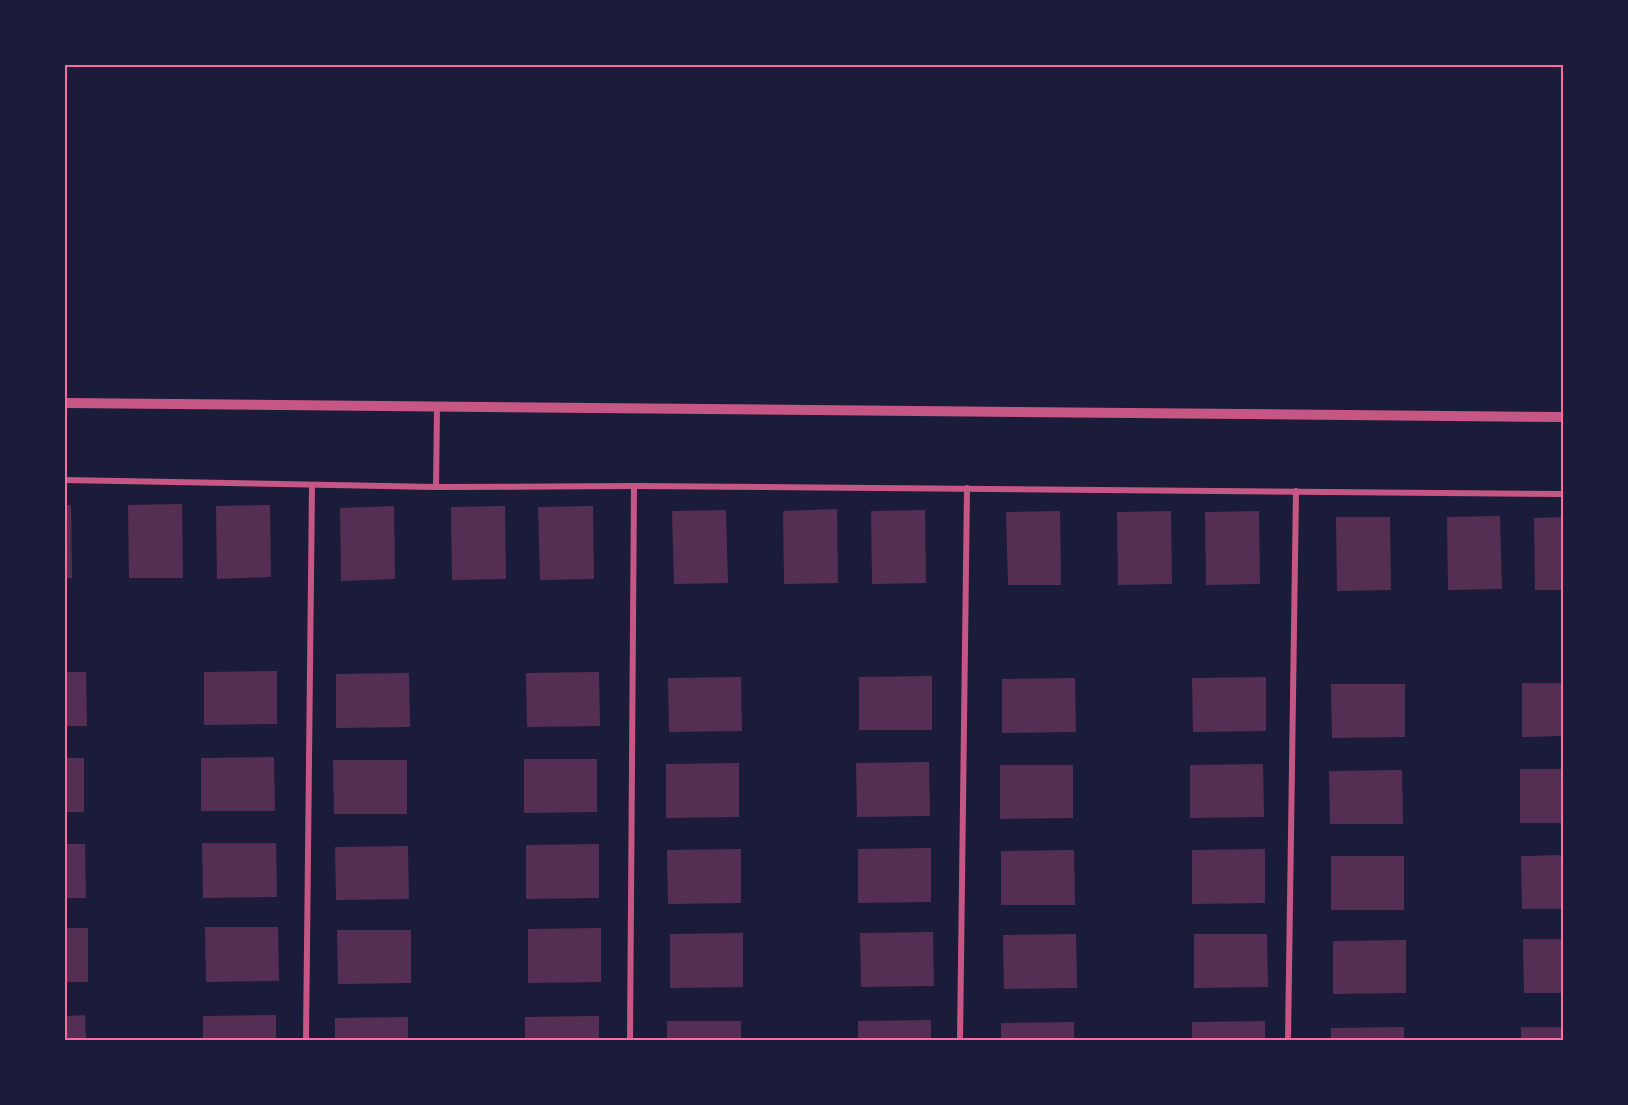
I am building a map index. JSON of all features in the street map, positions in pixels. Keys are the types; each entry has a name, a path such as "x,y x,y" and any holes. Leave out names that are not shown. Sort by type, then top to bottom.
{"street":[{"path":"64,403 1563,417"},
{"path":"436,407 436,487"},
{"path":"64,480 436,487 967,488 1563,494"},
{"path":"306,1041 312,484"},
{"path":"630,1041 634,486"},
{"path":"960,1041 967,488"},
{"path":"1288,1041 1296,491"}],"building":[{"path":"182,504 183,578 129,578 128,505"},
{"path":"64,505 71,505 72,578 64,578"},
{"path":"270,505 271,577 217,579 216,506"},
{"path":"394,506 395,579 341,581 340,508"},
{"path":"505,506 506,579 452,580 451,507"},
{"path":"593,506 594,579 540,580 538,507"},
{"path":"837,509 838,583 784,584 783,511"},
{"path":"726,510 728,583 674,584 672,511"},
{"path":"925,510 926,583 872,584 871,511"},
{"path":"1060,511 1061,585 1008,585 1006,512"},
{"path":"1171,511 1172,584 1118,585 1117,512"},
{"path":"1259,511 1260,584 1206,585 1205,512"},
{"path":"1500,516 1502,589 1448,590 1447,517"},
{"path":"1336,517 1390,517 1391,590 1337,591"},
{"path":"1564,517 1564,590 1535,590 1534,518"},
{"path":"277,671 277,724 204,725 204,672"},
{"path":"64,672 86,672 87,726 64,726"},
{"path":"599,672 600,726 527,727 526,673"},
{"path":"409,673 410,727 336,728 336,674"},
{"path":"932,676 932,730 859,730 859,677"},
{"path":"741,677 742,731 669,732 668,678"},
{"path":"1266,677 1266,731 1193,732 1192,678"},
{"path":"1075,678 1076,732 1002,733 1002,679"},
{"path":"1522,683 1564,683 1564,736 1522,737"},
{"path":"1331,684 1405,684 1405,737 1332,738"},
{"path":"274,757 275,811 201,811 201,758"},
{"path":"64,758 84,758 84,812 64,812"},
{"path":"524,759 597,759 597,812 524,813"},
{"path":"333,760 407,760 407,814 334,814"},
{"path":"929,762 930,816 857,817 856,763"},
{"path":"739,763 739,817 666,818 666,764"},
{"path":"1263,764 1264,817 1190,818 1190,765"},
{"path":"1000,765 1073,765 1073,818 1000,819"},
{"path":"1520,769 1564,769 1564,823 1520,823"},
{"path":"1402,770 1403,824 1330,824 1329,771"},
{"path":"202,843 276,843 277,897 203,898"},
{"path":"64,844 85,844 86,898 64,898"},
{"path":"599,844 599,898 526,899 526,845"},
{"path":"408,846 409,899 336,900 335,847"},
{"path":"931,848 931,902 858,903 858,849"},
{"path":"741,849 741,903 668,904 667,850"},
{"path":"1265,849 1265,903 1192,904 1192,850"},
{"path":"1074,850 1075,905 1001,905 1001,851"},
{"path":"1564,855 1564,909 1522,909 1521,856"},
{"path":"1331,856 1404,856 1404,910 1331,910"},
{"path":"205,927 278,927 279,981 206,982"},
{"path":"64,928 88,928 88,982 64,982"},
{"path":"601,928 601,982 528,983 528,929"},
{"path":"337,930 411,930 411,983 338,984"},
{"path":"933,932 934,986 861,987 860,933"},
{"path":"743,933 743,987 670,988 670,934"},
{"path":"1076,934 1077,988 1004,989 1003,935"},
{"path":"1194,934 1267,934 1268,987 1194,988"},
{"path":"1523,939 1564,939 1564,993 1524,993"},
{"path":"1406,940 1406,993 1333,994 1333,941"},
{"path":"85,1015 86,1040 64,1040 64,1016"},
{"path":"276,1015 276,1040 203,1040 203,1016"},
{"path":"599,1016 599,1040 525,1040 525,1017"},
{"path":"408,1017 408,1040 335,1040 335,1018"},
{"path":"931,1020 931,1040 858,1040 858,1021"},
{"path":"667,1021 741,1021 741,1040 667,1040"},
{"path":"1265,1021 1265,1040 1192,1040 1192,1022"},
{"path":"1074,1022 1074,1040 1001,1040 1001,1023"},
{"path":"1404,1027 1404,1040 1331,1040 1331,1028"},
{"path":"1521,1027 1564,1027 1564,1040 1521,1040"}]}
